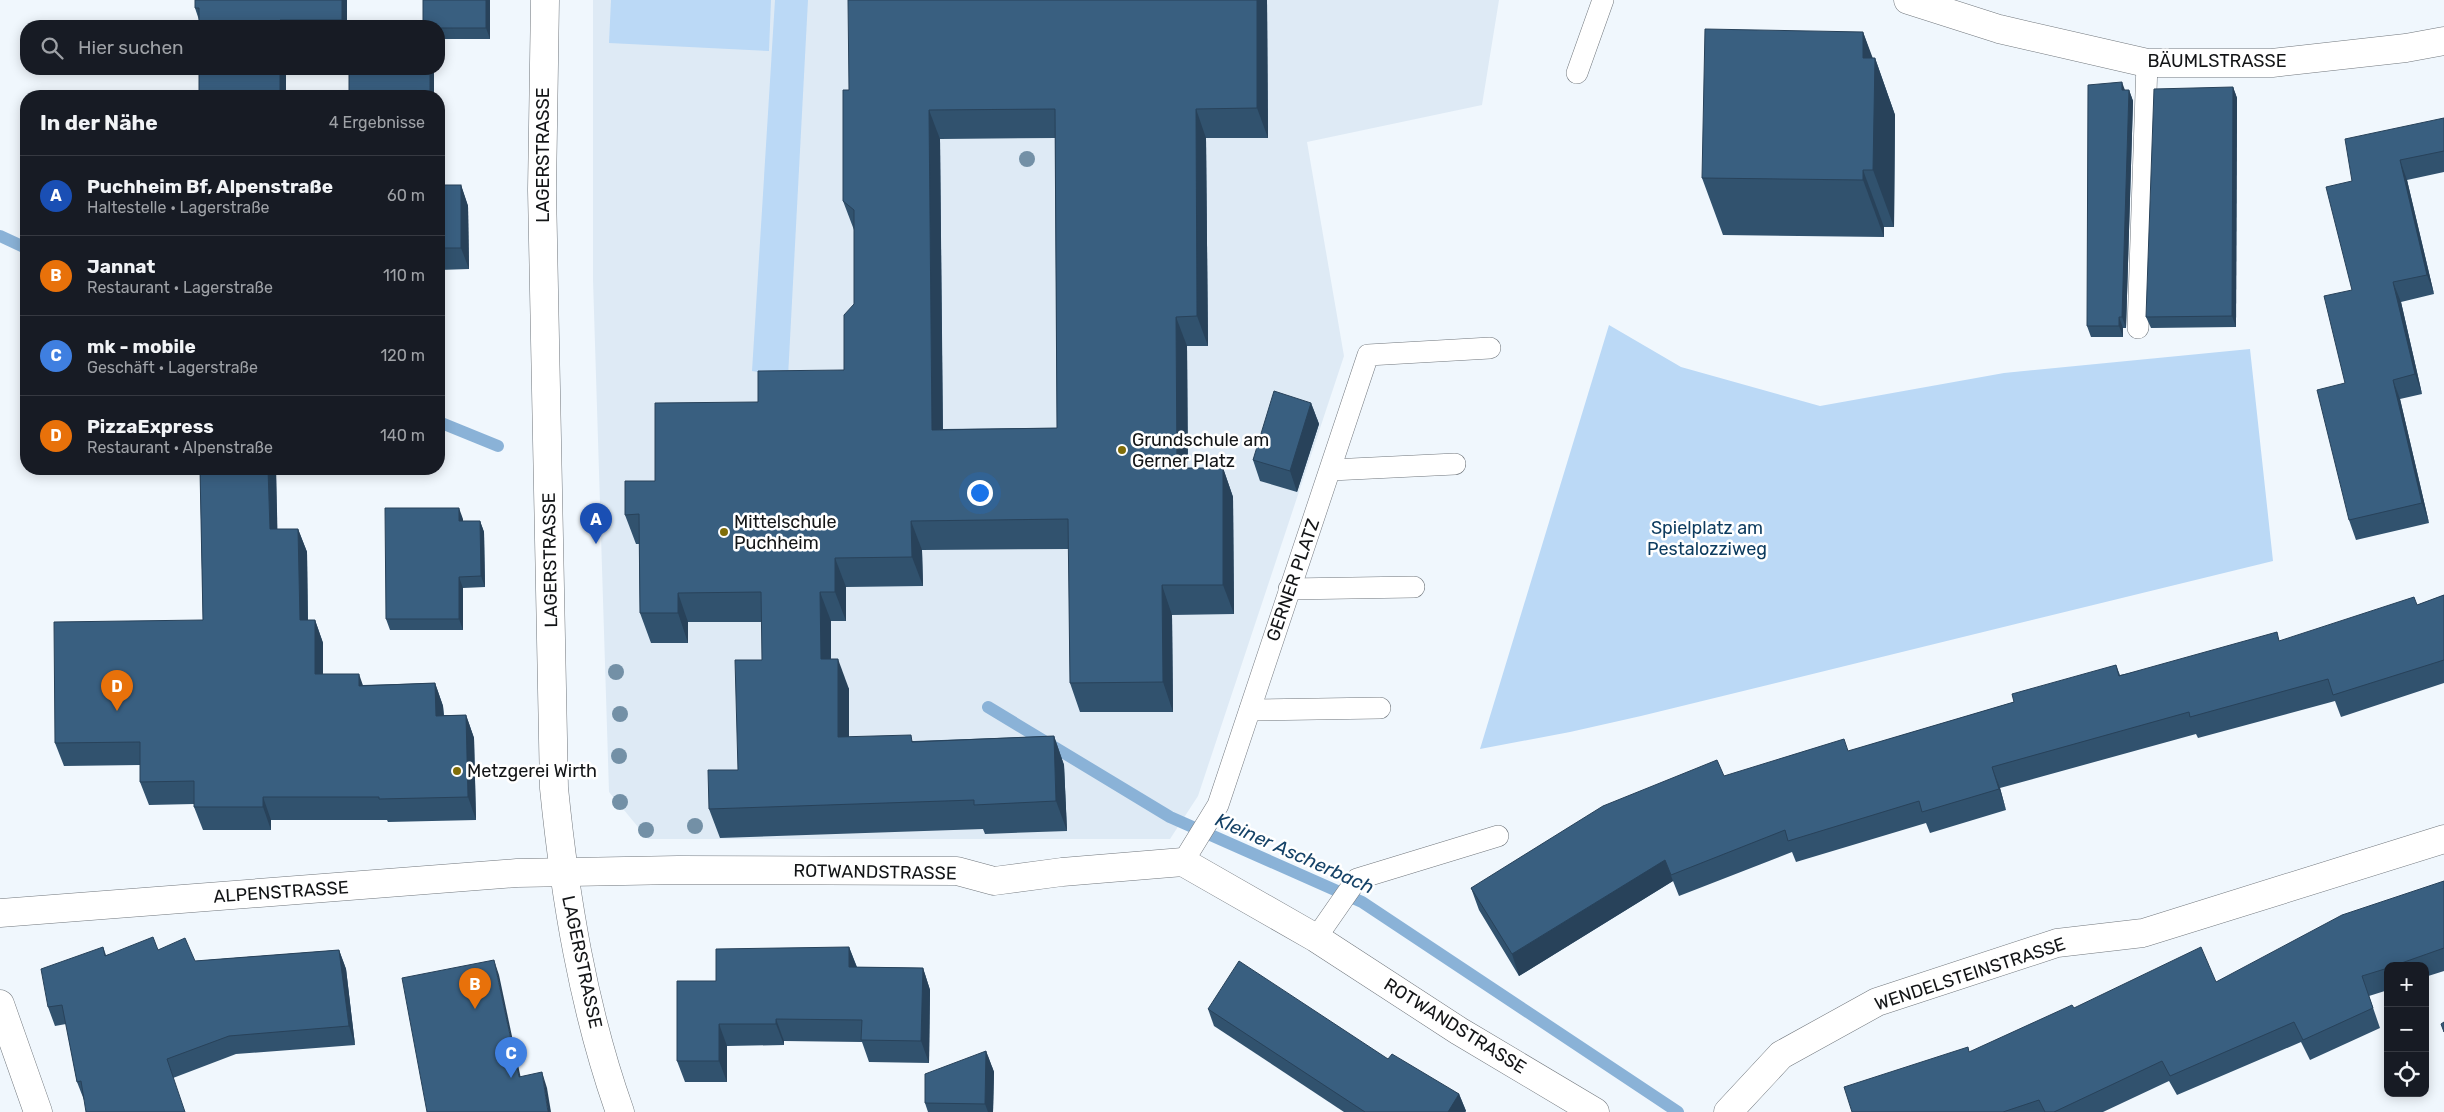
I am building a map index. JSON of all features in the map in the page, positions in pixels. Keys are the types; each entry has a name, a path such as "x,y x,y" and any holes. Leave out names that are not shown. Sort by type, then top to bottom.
{"street":[{"name":"LAGERSTRASSE","path":"545,0 542,190 550,534 552,762 563,872 591,1011 620,1112"},
{"name":"BÄUMLSTRASSE","path":"1908,0 1999,29 2147,63 2272,64 2406,48 2444,41"},
{"name":"WENDELSTEINSTRASSE","path":"1730,1109 1781,1055 1877,1002 2057,943 2143,933 2444,839"},
{"name":"ROTWANDSTRASSE","path":"563,872 957,871 994,881 1062,872 1183,862 1324,927 1459,1031 1595,1112"},
{"name":"ALPENSTRASSE","path":"0,913 517,873 563,872"},
{"path":"0,1004 38,1112"}],"lane":[{"path":"1576,73 1603,0"},
{"path":"2138,328 2147,63"},
{"name":"GERNER PLATZ","path":"1183,862 1218,804 1368,355 1490,348"},
{"path":"1331,470 1455,464"},
{"path":"1289,589 1414,587"},
{"path":"1250,710 1380,708"},
{"path":"1324,927 1357,879 1498,836"}],"shaded area":[{"path":"593,0 1499,0 1482,105 1307,142 1344,356 1198,796 1170,839 648,839 609,792 593,280"}],"green space":[{"path":"611,0 771,0 769,51 609,43"},
{"path":"775,0 808,0 788,377 752,371"},
{"name":"Spielplatz am Pestalozziweg","path":"1609,325 1681,367 1820,406 2004,373 2250,349 2273,561 1641,716 1480,749"}],"building":[{"path":"195,0 342,0 342,20 199,20 199,8 195,8"},
{"path":"423,0 486,0 486,28 445,28 445,20 423,20"},
{"path":"848,0 1257,0 1257,108 1196,109 1197,316 1176,317 1177,468 1223,468 1223,585 1162,585 1163,682 1070,683 1068,519 911,521 912,557 835,558 835,592 820,592 821,659 838,659 838,737 911,735 912,742 1054,736 1056,801 974,805 974,800 709,809 708,770 738,770 735,660 762,660 761,592 678,593 678,613 640,613 639,514 625,515 625,481 655,481 655,403 758,402 758,371 844,370 844,315 854,304 854,210 843,201 843,90 849,90","holes":["1055,109 1057,428 932,430 929,110"]},
{"path":"1705,29 1863,32 1863,58 1875,58 1873,170 1863,170 1863,180 1702,178"},
{"path":"199,75 280,75 280,90 199,90"},
{"path":"349,75 430,75 430,90 349,90"},
{"path":"2122,82 2122,90 2129,90 2122,317 2119,317 2119,326 2087,326 2088,85"},
{"path":"2233,87 2232,316 2146,317 2154,89"},
{"path":"2444,118 2444,151 2400,160 2427,275 2393,282 2415,374 2393,380 2422,503 2349,520 2317,390 2345,383 2324,296 2352,290 2326,187 2352,181 2345,139"},
{"path":"445,185 461,185 461,248 445,248"},
{"path":"1274,391 1311,403 1290,471 1253,460"},
{"path":"200,475 268,475 270,529 298,529 300,620 315,620 315,674 359,674 359,686 435,683 436,716 466,715 468,797 379,799 379,797 263,797 263,807 194,807 194,781 140,782 140,742 55,743 54,622 203,620"},
{"path":"385,508 459,508 459,521 480,521 481,576 459,577 459,619 386,619"},
{"path":"2444,595 2444,660 2333,695 2328,679 2190,717 2189,712 1992,767 1999,789 1922,812 1919,801 1788,841 1785,830 1671,875 1665,860 1512,954 1471,888 1603,806 1717,760 1724,776 1844,739 1848,751 2014,702 2012,694 2116,665 2119,676 2277,632 2279,641 2414,597 2417,605"},
{"path":"2444,881 2444,948 2404,962 2384,962 2384,969 2362,976 2373,1008 2303,1040 2294,1022 2170,1076 2162,1061 2054,1112 2045,1112 2039,1100 2003,1112 1852,1112 1844,1087 1968,1047 1969,1052 2072,1005 2074,1008 2201,947 2216,982 2342,915"},
{"path":"153,937 158,950 185,938 195,961 339,950 349,1026 229,1036 167,1059 185,1112 86,1112 81,1081 77,1082 62,1005 48,1007 41,969 103,947 105,956"},
{"path":"849,947 849,967 923,968 921,1041 861,1040 862,1020 776,1019 776,1024 719,1024 719,1061 677,1061 677,981 716,981 716,949"},
{"path":"494,960 519,1077 542,1072 548,1112 427,1112 402,978"},
{"path":"1239,961 1388,1059 1392,1054 1459,1094 1448,1112 1365,1112 1208,1009"},
{"path":"986,1051 985,1104 925,1103 925,1074"}],"waterway":[{"name":"Kleiner Ascherbach","path":"0,236 20,245"},
{"name":"Kleiner Ascherbach","path":"445,424 498,446"},
{"name":"Kleiner Ascherbach","path":"988,707 1170,817 1362,902 1678,1112"}],"place":[{"name":"Grundschule am Gerner Platz","path":"1122,450"},
{"name":"Mittelschule Puchheim","path":"724,532"},
{"name":"Puchheim Bf, Alpenstraße","path":"596,544"},
{"name":"PizzaExpress","path":"117,711"},
{"name":"Metzgerei Wirth","path":"457,771"},
{"name":"Jannat","path":"475,1009"},
{"name":"mk - mobile","path":"511,1078"}]}
